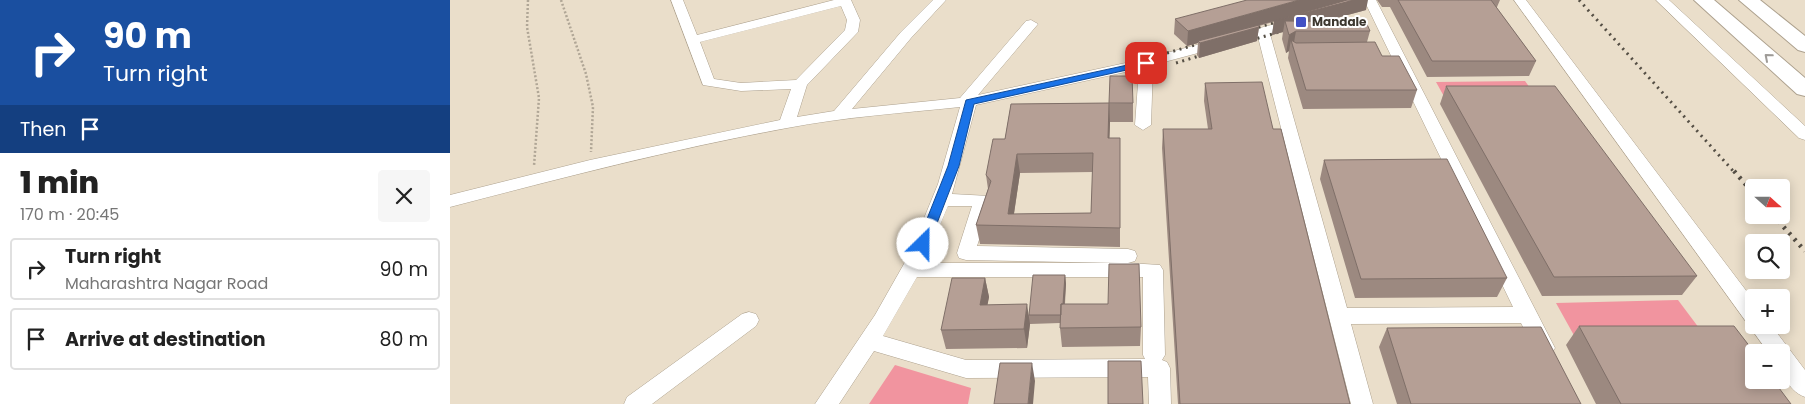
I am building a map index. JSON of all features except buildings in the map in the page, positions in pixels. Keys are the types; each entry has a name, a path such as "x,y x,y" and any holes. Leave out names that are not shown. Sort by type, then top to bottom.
{"highway":[{"path":"1703,0 1805,89"},
{"path":"1725,0 1805,67"},
{"path":"1748,0 1805,46"},
{"path":"1770,0 1805,27"}],"street":[{"path":"677,0 708,82 741,87 800,84"},
{"path":"692,40 844,0 855,20 851,32 800,84 787,123"},
{"path":"839,115 906,35 940,0"},
{"path":"1520,0 1745,305"},
{"path":"1662,0 1805,135"},
{"path":"1366,1 1397,54 1549,359"},
{"path":"450,201 590,165 787,123 839,115 967,102 1146,63 1311,18"},
{"path":"826,404 870,340 911,270 954,166 967,102 1031,24"},
{"path":"1263,32 1362,404"},
{"path":"1378,54 1397,54"},
{"path":"1143,125 1146,63"},
{"path":"941,200 983,200 966,254 1128,256"},
{"path":"911,270 1153,270 1154,355"},
{"path":"1338,316 1527,315"},
{"path":"635,404 749,320"},
{"path":"870,340 966,370 1159,368 1160,404"},
{"path":"1790,367 1805,387"}],"path":[{"path":"528,0 527,28 539,98 535,163 530,180"},
{"path":"561,0 586,74 593,107 590,165"}],"shaded area":[{"path":"1525,81 1538,99 1446,100 1436,82"},
{"path":"1678,300 1705,336 1576,339 1556,303"},
{"path":"895,365 971,388 968,404 869,404"}],"railway":[{"path":"1579,0 1735,173"},
{"path":"1246,31 1286,19"},
{"path":"1245,42 1286,30"},
{"path":"1167,53 1212,40"},
{"path":"1176,63 1212,52"},
{"path":"1734,171 1745,184"},
{"path":"1781,224 1805,251"}],"place":[{"name":"Mandale","path":"1301,22"}],"route":[{"path":"923,244 954,166 969,102 1146,63"}]}
